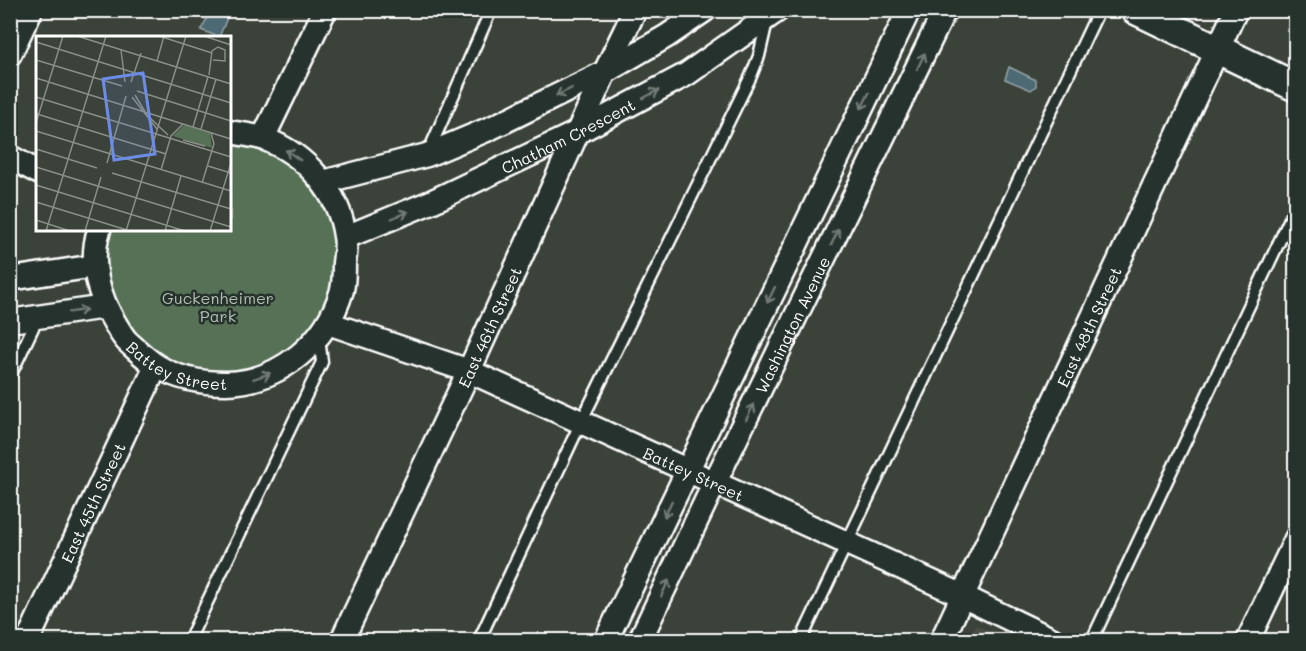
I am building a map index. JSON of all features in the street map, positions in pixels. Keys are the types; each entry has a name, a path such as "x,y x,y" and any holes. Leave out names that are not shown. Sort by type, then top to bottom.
{"street":[{"path":"10,54 31,10"},
{"path":"263,138 325,10"},
{"name":"East 46th Street","path":"342,640 635,10"},
{"path":"323,182 427,155 491,128 605,72 668,36 705,10"},
{"name":"Washington Avenue","path":"606,640 909,10"},
{"name":"Washington Avenue","path":"640,640 945,10"},
{"path":"1136,10 1296,87"},
{"name":"East 48th Street","path":"942,640 1236,10"},
{"name":"Chatham Crescent","path":"346,237 431,202 578,132 687,74 773,14"},
{"name":"Battey Street","path":"99,231 96,238 95,266 100,295 105,307 126,340 156,366 181,378 209,383 237,383 265,376 290,363 324,330 343,289 346,237 340,217 323,182 303,162 285,149 263,138 231,132"},
{"path":"10,157 36,171"},
{"path":"10,279 95,266"},
{"path":"10,321 105,307"},
{"name":"Battey Street","path":"324,330 469,371 963,596 1053,640"},
{"name":"East 45th Street","path":"28,640 156,366"},
{"path":"1248,640 1296,539"}],"lane":[{"path":"427,155 491,10"},
{"path":"801,640 1100,10"},
{"path":"479,640 580,422 751,76 773,14"},
{"path":"1092,640 1296,206"},
{"path":"10,376 38,317"},
{"path":"189,640 322,362 324,330"}],"shaded area":[{"path":"976,625 1009,640 969,640"}],"green space":[{"name":"Guckenheimer Park","path":"231,132 285,149 340,217 328,323 265,376 181,378 105,307 99,231 231,231"}],"water":[{"path":"211,10 230,11 219,36 201,30"},
{"path":"1009,67 1036,80 1036,86 1031,90 1005,79"}]}
